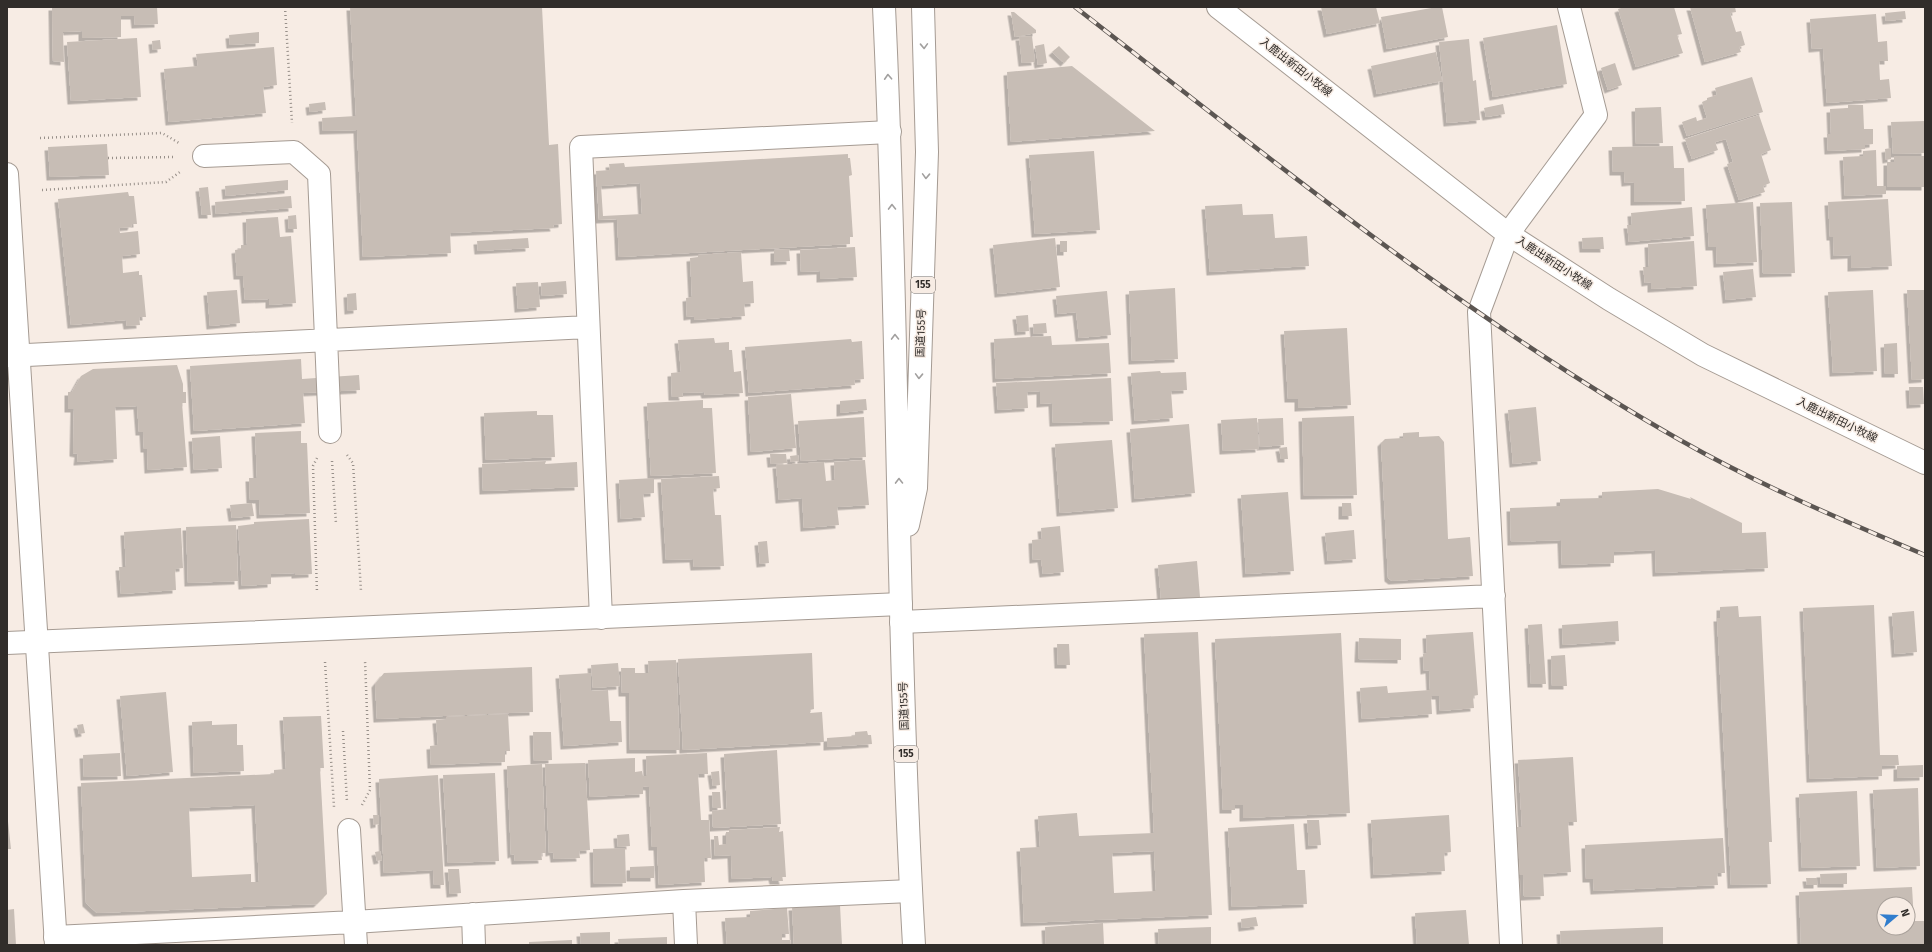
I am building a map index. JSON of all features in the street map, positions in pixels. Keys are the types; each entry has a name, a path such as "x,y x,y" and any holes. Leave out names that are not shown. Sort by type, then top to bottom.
{"main road":[{"name":"国道155号","path":"884,7 890,132 901,613 910,891 914,945"},
{"name":"国道155号","path":"900,562 916,488 927,152 923,7"},
{"name":"入鹿出新田小牧線","path":"1218,7 1508,234 1609,299 1703,355 1925,463"},
{"path":"1511,945 1479,312 1508,234 1596,115 1568,7"},
{"path":"601,618 581,147 890,132"},
{"path":"204,156 294,152 319,174 330,432"},
{"path":"7,174 13,356 37,641 56,941 684,901 910,891"},
{"path":"13,356 588,327"},
{"path":"7,643 601,618 901,613 1494,596"},
{"path":"349,830 356,945"},
{"path":"684,901 686,945"},
{"path":"473,914 474,945"}],"path":[{"path":"285,7 294,152"},
{"path":"40,138 162,133 204,156"},
{"path":"108,158 204,156"},
{"path":"42,190 166,182 204,156"},
{"path":"330,432 336,524"},
{"path":"330,432 353,464 361,591"},
{"path":"317,593 313,466 330,432"},
{"path":"349,830 370,790 365,660"},
{"path":"325,662 334,810 349,830"},
{"path":"343,731 349,830"}],"building":[{"path":"52,7 157,7 158,24 135,25 134,16 121,16 121,37 82,38 82,31 63,32 64,62 53,61"},
{"path":"350,7 542,7 549,145 558,144 562,224 553,225 554,228 450,233 451,253 363,257 357,130 323,131 322,118 356,116"},
{"path":"1321,7 1376,7 1380,23 1327,34"},
{"path":"1442,7 1448,37 1387,49 1381,17"},
{"path":"1624,7 1674,7 1682,34 1677,35 1683,53 1636,67 1618,9"},
{"path":"1690,7 1735,7 1736,12 1730,13 1736,32 1741,31 1745,45 1739,47 1741,52 1705,62"},
{"path":"1905,11 1906,19 1886,21 1885,13"},
{"path":"1011,12 1014,12 1036,30 1036,33 1015,37"},
{"path":"1876,14 1878,42 1887,41 1888,61 1879,61 1880,80 1889,79 1891,98 1827,103 1823,48 1812,49 1810,19"},
{"path":"1557,25 1567,84 1493,97 1483,38"},
{"path":"259,32 259,43 230,45 229,35"},
{"path":"1032,36 1035,62 1022,63 1019,37"},
{"path":"137,38 141,97 71,101 67,42"},
{"path":"1469,39 1473,81 1476,80 1480,120 1447,123 1439,42"},
{"path":"160,40 161,49 153,50 152,41"},
{"path":"1044,44 1047,63 1038,65 1035,46"},
{"path":"1059,46 1070,57 1064,63 1052,52"},
{"path":"274,47 277,85 263,87 266,113 169,122 164,69 198,66 196,54"},
{"path":"1436,52 1442,81 1377,94 1371,66"},
{"path":"1615,63 1622,85 1608,90 1601,68"},
{"path":"1072,66 1155,131 1011,142 1007,72"},
{"path":"1752,77 1763,112 1687,136 1682,122 1696,117 1697,121 1707,118 1702,102 1707,100 1707,98 1717,95 1715,88"},
{"path":"325,102 326,110 310,112 309,104"},
{"path":"1503,104 1505,114 1486,117 1484,108"},
{"path":"1848,105 1863,105 1864,129 1873,129 1873,144 1865,145 1865,149 1828,151 1827,134 1831,134 1830,109 1848,108"},
{"path":"1661,107 1663,143 1636,144 1635,108"},
{"path":"1759,115 1771,150 1761,154 1770,183 1763,186 1765,192 1739,200 1727,164 1733,162 1726,139 1715,142 1718,150 1692,159 1685,139"},
{"path":"1925,121 1925,153 1893,154 1891,122"},
{"path":"107,144 109,175 50,177 48,147"},
{"path":"1673,146 1674,168 1684,168 1685,201 1634,202 1634,182 1625,183 1624,172 1613,172 1612,147"},
{"path":"1891,148 1891,159 1886,160 1885,149"},
{"path":"1876,150 1877,186 1886,186 1886,194 1845,196 1843,157 1863,156 1863,151"},
{"path":"1094,151 1100,230 1035,234 1029,155"},
{"path":"848,154 848,158 850,158 852,175 849,176 853,237 850,237 850,244 619,257 617,219 599,220 596,171 610,170 609,164 624,163 625,167","holes":["640,183 642,214 603,216 601,186"]},
{"path":"1894,156 1925,156 1925,187 1887,187 1887,162 1894,162"},
{"path":"288,180 288,190 226,196 225,186"},
{"path":"208,187 211,215 202,215 199,188"},
{"path":"128,192 129,196 134,196 137,224 132,224 131,227 119,228 120,233 138,231 140,254 122,256 123,273 139,271 139,275 142,275 146,317 139,317 140,325 127,326 126,320 71,325 58,199"},
{"path":"291,196 292,208 216,214 215,202"},
{"path":"1888,199 1892,266 1851,268 1851,255 1834,256 1833,237 1830,237 1828,202"},
{"path":"1753,202 1757,262 1717,264 1716,247 1709,247 1706,205"},
{"path":"1792,202 1795,273 1763,274 1760,203"},
{"path":"1242,204 1243,215 1273,214 1275,238 1307,236 1309,266 1210,272 1205,206"},
{"path":"1692,207 1694,236 1629,242 1627,225 1632,225 1631,213"},
{"path":"296,215 297,229 289,229 288,216"},
{"path":"278,217 280,237 291,236 296,303 269,305 269,299 245,300 243,276 237,276 235,250 241,249 241,245 247,245 246,219"},
{"path":"1603,237 1604,249 1583,249 1582,238"},
{"path":"528,238 529,248 478,251 477,241"},
{"path":"1055,238 1060,287 998,294 993,245"},
{"path":"1060,241 1067,241 1067,252 1060,252"},
{"path":"1694,241 1697,286 1651,289 1651,282 1645,283 1643,267 1649,267 1648,244"},
{"path":"855,247 857,277 820,279 820,271 801,272 800,250"},
{"path":"789,249 790,261 774,262 774,250"},
{"path":"741,252 743,282 753,281 754,303 744,304 745,316 694,320 694,316 687,317 686,298 692,297 690,258 698,257 698,255"},
{"path":"1753,269 1756,297 1726,300 1723,272"},
{"path":"566,281 567,294 542,296 541,283"},
{"path":"538,282 540,307 518,309 516,283"},
{"path":"1175,288 1178,359 1132,361 1129,291"},
{"path":"237,290 240,323 210,326 207,292"},
{"path":"1873,290 1877,371 1833,373 1828,292"},
{"path":"1907,290 1925,290 1925,379 1912,380"},
{"path":"1107,291 1111,335 1079,338 1076,312 1058,314 1056,296"},
{"path":"356,293 357,310 348,311 347,294"},
{"path":"1028,315 1029,331 1018,332 1016,316"},
{"path":"1046,323 1047,333 1034,334 1033,324"},
{"path":"1347,328 1351,405 1298,408 1298,399 1288,399 1284,331"},
{"path":"1051,336 1052,345 1109,343 1111,373 996,379 994,339"},
{"path":"714,338 715,343 729,342 729,350 732,350 734,372 741,371 743,393 705,395 704,392 682,393 683,397 672,397 671,373 681,372 678,340"},
{"path":"851,339 852,342 862,341 864,379 854,380 855,385 749,393 745,347"},
{"path":"1897,343 1898,374 1885,374 1884,344"},
{"path":"301,359 302,379 359,375 360,390 303,393 305,423 194,431 190,366"},
{"path":"177,365 183,384 183,392 186,392 186,403 182,403 187,467 148,470 147,449 144,449 143,432 139,432 137,406 115,407 117,459 77,462 78,454 73,453 74,409 68,409 68,392 72,392 81,376 93,369"},
{"path":"1160,371 1161,373 1186,372 1187,390 1171,391 1173,418 1135,421 1131,373"},
{"path":"1111,378 1113,421 1053,423 1052,403 1040,404 1040,391 1027,392 1028,408 998,410 996,383"},
{"path":"1909,387 1923,387 1924,404 1910,405"},
{"path":"791,394 796,448 751,452 748,397"},
{"path":"866,399 867,410 840,413 840,401"},
{"path":"703,400 703,408 712,408 716,473 651,476 647,403"},
{"path":"1536,407 1541,461 1513,464 1508,410"},
{"path":"537,411 537,415 553,415 555,457 486,460 484,413"},
{"path":"1354,416 1357,495 1304,496 1302,418"},
{"path":"864,417 866,457 801,461 798,421"},
{"path":"1257,418 1259,449 1223,451 1221,420"},
{"path":"1283,418 1284,445 1260,447 1258,419"},
{"path":"1189,424 1195,493 1135,499 1130,429"},
{"path":"301,431 301,443 307,443 310,513 260,515 259,500 250,500 249,478 257,478 255,433"},
{"path":"1419,432 1419,437 1439,436 1444,442 1448,539 1470,537 1473,576 1392,581 1388,578 1381,443 1385,439 1403,438 1403,433"},
{"path":"220,436 222,468 194,470 192,438"},
{"path":"1112,440 1118,508 1060,513 1055,444"},
{"path":"1287,447 1288,459 1281,459 1279,448"},
{"path":"770,454 786,454 787,463 771,464"},
{"path":"798,455 799,461 791,462 790,456"},
{"path":"865,460 869,505 837,507 839,525 804,528 802,498 779,500 776,465 824,462 826,481 835,480 834,462"},
{"path":"546,461 545,464 577,462 578,487 483,491 482,464"},
{"path":"719,476 720,488 713,489 715,515 721,515 724,566 694,567 693,559 666,560 661,479"},
{"path":"654,478 654,493 643,494 645,517 621,519 619,480"},
{"path":"1658,489 1691,499 1690,497 1742,523 1742,533 1766,532 1768,568 1656,573 1655,550 1614,552 1614,563 1562,565 1561,540 1511,542 1510,508 1560,506 1560,499 1602,498 1602,492"},
{"path":"1288,492 1294,571 1246,574 1241,495"},
{"path":"252,503 254,516 232,518 230,505"},
{"path":"1342,503 1351,503 1352,516 1342,516"},
{"path":"309,519 312,574 271,574 271,584 242,586 238,526 254,524 254,522"},
{"path":"236,525 238,581 188,583 186,527"},
{"path":"1060,526 1064,572 1043,574 1041,559 1033,560 1032,540 1042,539 1041,528"},
{"path":"181,528 183,568 175,569 176,590 121,594 119,567 126,567 124,532"},
{"path":"1354,530 1356,559 1328,561 1325,533"},
{"path":"767,541 769,563 760,564 758,542"},
{"path":"1197,561 1200,597 1161,600 1158,565"},
{"path":"1874,605 1880,755 1898,755 1899,765 1882,766 1882,776 1810,779 1803,608"},
{"path":"1738,606 1739,617 1761,616 1772,842 1769,842 1771,884 1731,885 1717,618 1720,618 1720,607"},
{"path":"1914,611 1917,652 1895,654 1892,613"},
{"path":"1618,621 1619,641 1563,645 1562,625"},
{"path":"1542,624 1546,684 1531,684 1528,625"},
{"path":"1198,632 1212,915 1024,923 1020,848 1040,847 1038,816 1077,813 1079,836 1154,833 1144,634","holes":["1154,851 1156,891 1114,893 1112,853"]},
{"path":"1473,632 1478,695 1473,696 1474,708 1440,711 1439,696 1431,696 1432,714 1362,719 1360,688 1387,686 1388,693 1430,690 1429,670 1424,671 1423,654 1427,653 1426,635"},
{"path":"1341,633 1350,813 1243,818 1243,805 1235,805 1235,810 1223,810 1215,639"},
{"path":"1359,638 1401,639 1401,660 1358,659"},
{"path":"1057,644 1069,644 1070,665 1058,665"},
{"path":"812,653 814,709 810,710 810,713 822,712 824,742 683,750 678,659"},
{"path":"1565,655 1567,686 1552,686 1551,656"},
{"path":"676,660 680,750 630,750 629,693 622,693 621,668 635,668 635,673 649,673 648,661"},
{"path":"618,663 620,686 593,688 591,665"},
{"path":"532,667 533,712 377,719 375,684 384,673"},
{"path":"591,673 591,691 608,690 610,721 621,721 622,742 564,746 559,675"},
{"path":"166,692 173,772 127,776 120,696"},
{"path":"508,714 510,751 505,751 505,762 431,765 430,746 438,745 436,720 446,719 446,717"},
{"path":"321,716 324,768 320,768 327,894 317,904 97,913 86,903 81,783 274,774 274,770 286,769 283,717","holes":["255,805 259,882 251,882 251,874 192,877 189,808"]},
{"path":"212,721 212,725 237,724 237,745 243,745 244,771 194,773 192,722"},
{"path":"83,724 85,733 79,734 77,725"},
{"path":"867,731 868,735 871,735 872,744 827,747 827,738 855,736 855,732"},
{"path":"533,732 551,732 552,760 534,761"},
{"path":"777,750 781,824 713,828 712,811 727,809 724,754"},
{"path":"120,753 121,776 84,777 83,755"},
{"path":"707,753 708,774 698,774 701,820 709,820 711,858 704,858 705,882 659,885 657,847 652,847 649,787 643,786 643,794 590,797 588,760 635,758 635,772 642,771 643,776 647,776 646,756"},
{"path":"1573,757 1577,822 1568,822 1571,872 1543,874 1544,896 1524,897 1523,875 1520,875 1517,827 1522,827 1518,760"},
{"path":"585,763 590,850 579,851 580,858 554,859 553,852 549,853 545,764"},
{"path":"542,764 546,853 541,853 542,860 515,861 514,854 511,855 507,766"},
{"path":"1923,765 1923,777 1897,778 1897,766"},
{"path":"719,771 720,785 713,786 711,772"},
{"path":"495,773 499,861 448,863 443,775"},
{"path":"438,775 444,885 434,885 433,870 384,873 379,779"},
{"path":"1918,788 1920,866 1877,868 1873,790"},
{"path":"1857,791 1860,866 1802,868 1799,794"},
{"path":"712,792 720,792 721,808 713,808"},
{"path":"7,812 11,849 7,849"},
{"path":"373,815 379,815 379,824 374,825"},
{"path":"1449,815 1451,852 1444,853 1445,871 1374,875 1371,820"},
{"path":"1307,820 1319,820 1321,845 1309,846"},
{"path":"1294,824 1297,870 1305,870 1307,904 1232,907 1228,828"},
{"path":"780,827 779,832 783,831 786,877 782,877 783,881 773,881 772,877 732,879 731,855 715,856 714,836 718,836 719,845 726,844 726,832 729,832 729,830"},
{"path":"629,834 630,846 618,847 617,835"},
{"path":"1723,838 1725,873 1717,873 1718,885 1594,891 1593,879 1586,879 1585,845"},
{"path":"625,848 626,883 594,884 593,849"},
{"path":"380,851 382,860 377,861 375,852"},
{"path":"654,866 654,878 630,878 630,867"},
{"path":"448,869 459,869 461,893 450,894"},
{"path":"1847,873 1847,884 1821,884 1820,874"},
{"path":"1806,878 1817,878 1817,885 1807,885"},
{"path":"1912,887 1913,896 1876,896 1876,936 1916,936 1916,921 1925,921 1925,945 1801,945 1799,892"},
{"path":"840,905 842,945 794,945 792,907"},
{"path":"787,908 789,934 782,934 782,940 790,940 791,945 727,945 725,918 750,917 750,911"},
{"path":"14,909 16,945 7,945 7,910"},
{"path":"1466,910 1469,945 1417,945 1415,913"},
{"path":"1256,917 1258,926 1242,928 1241,919"},
{"path":"1103,923 1104,945 1046,945 1045,927"},
{"path":"1211,927 1211,945 1159,945 1158,929"},
{"path":"1663,927 1663,945 1561,945 1560,931"},
{"path":"610,932 610,945 581,945 580,933"},
{"path":"667,937 667,945 619,945 618,939"},
{"path":"572,940 572,945 529,945 529,942"}],"railway":[{"path":"1075,7 1370,235 1522,342 1600,393 1680,440 1770,487 1925,555"}]}
